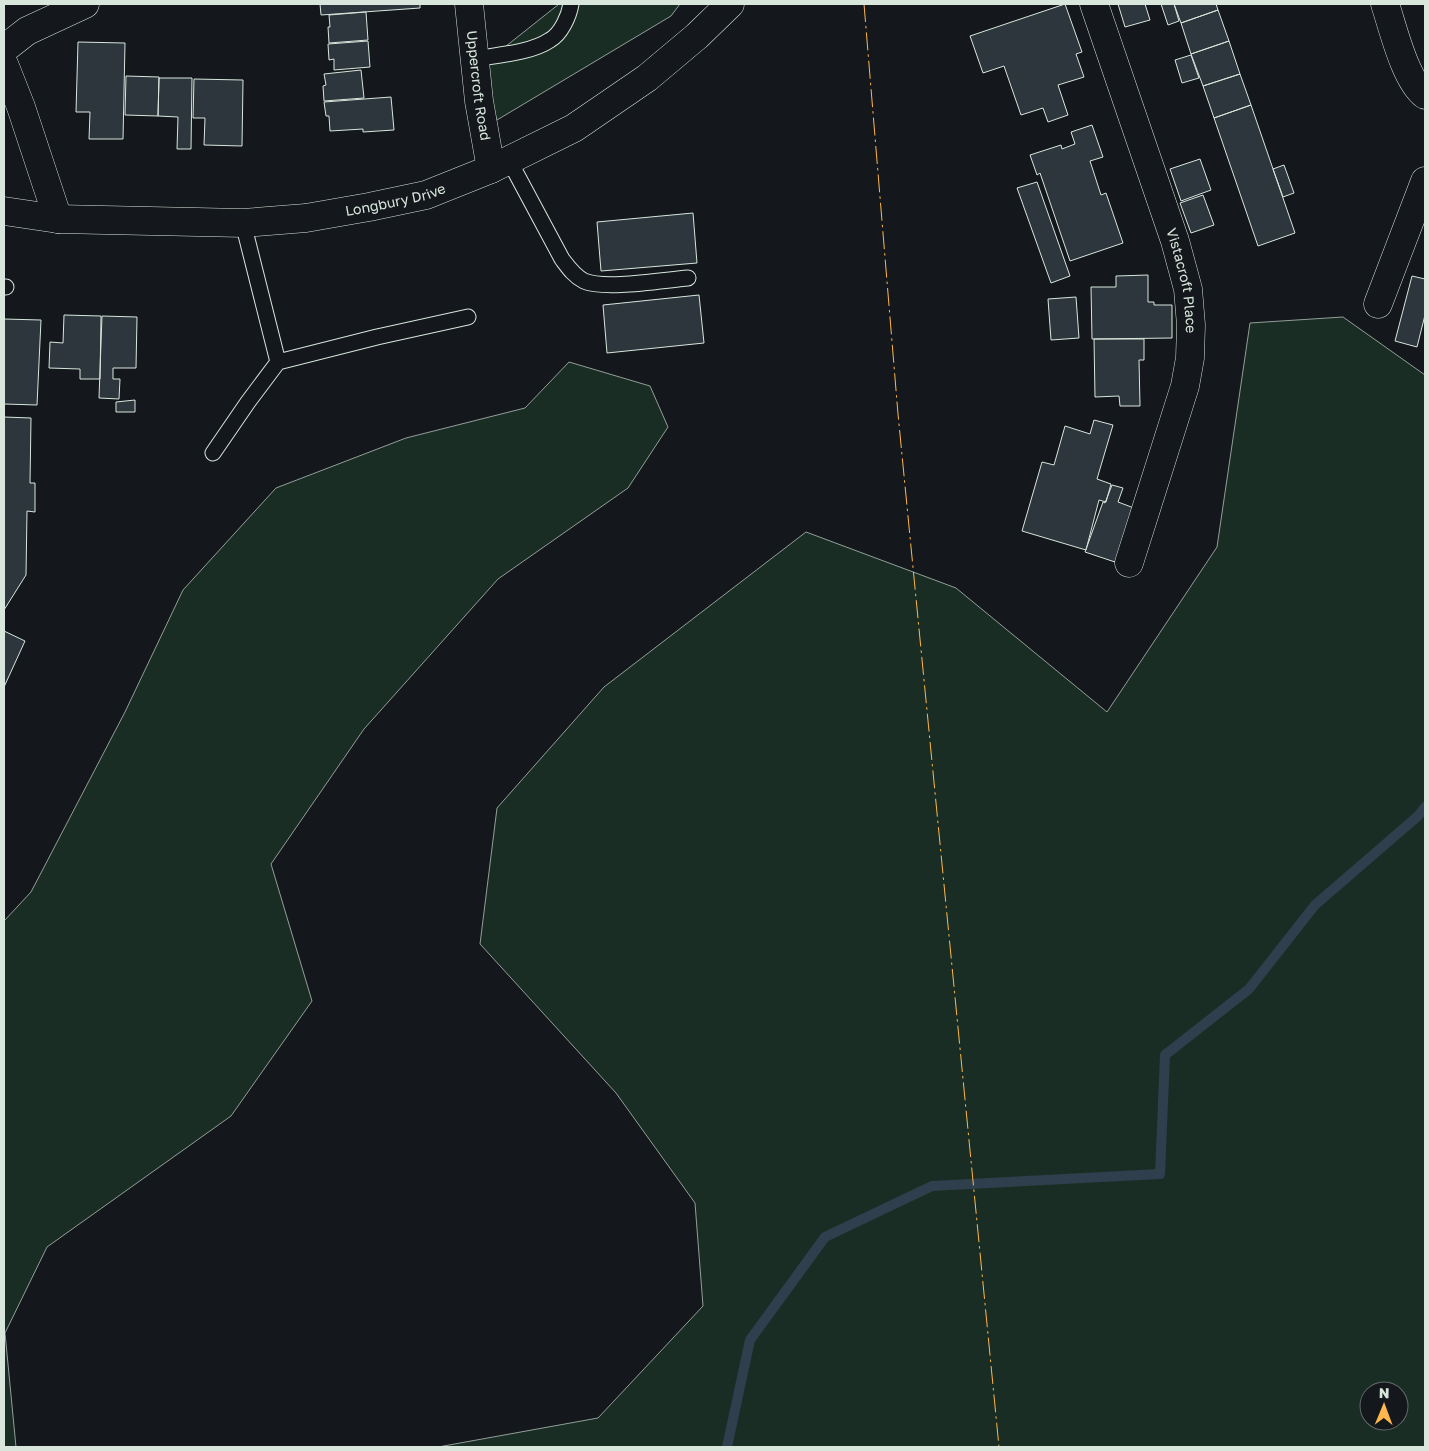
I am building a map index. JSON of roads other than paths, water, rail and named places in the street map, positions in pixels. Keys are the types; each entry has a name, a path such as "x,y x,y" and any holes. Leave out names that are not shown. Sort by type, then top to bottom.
{"street":[{"path":"4,49 27,31 85,4"},
{"name":"Uppercroft Road","path":"469,4 479,101 500,164"},
{"name":"Longbury Drive","path":"4,211 58,219 243,223 306,218 426,195 500,164 574,128 639,83 697,36 730,4"},
{"name":"Vistacroft Place","path":"1094,4 1175,241 1188,289 1191,324 1190,358 1185,386 1129,563"},
{"path":"1385,4 1409,74 1418,90 1425,95"},
{"path":"4,64 21,107 58,219"},
{"path":"1378,304 1425,181"}],"lane":[{"path":"474,59 528,49 551,40 561,28 571,4"},
{"path":"500,164 562,259 572,272 583,280 595,284 610,285 688,278"},
{"path":"243,223 278,362"},
{"path":"213,453 278,362 468,317"}],"waterway":[{"path":"727,1447 750,1340 825,1237 932,1186 1160,1174 1165,1055 1249,989 1315,905 1418,816 1425,807"}]}
